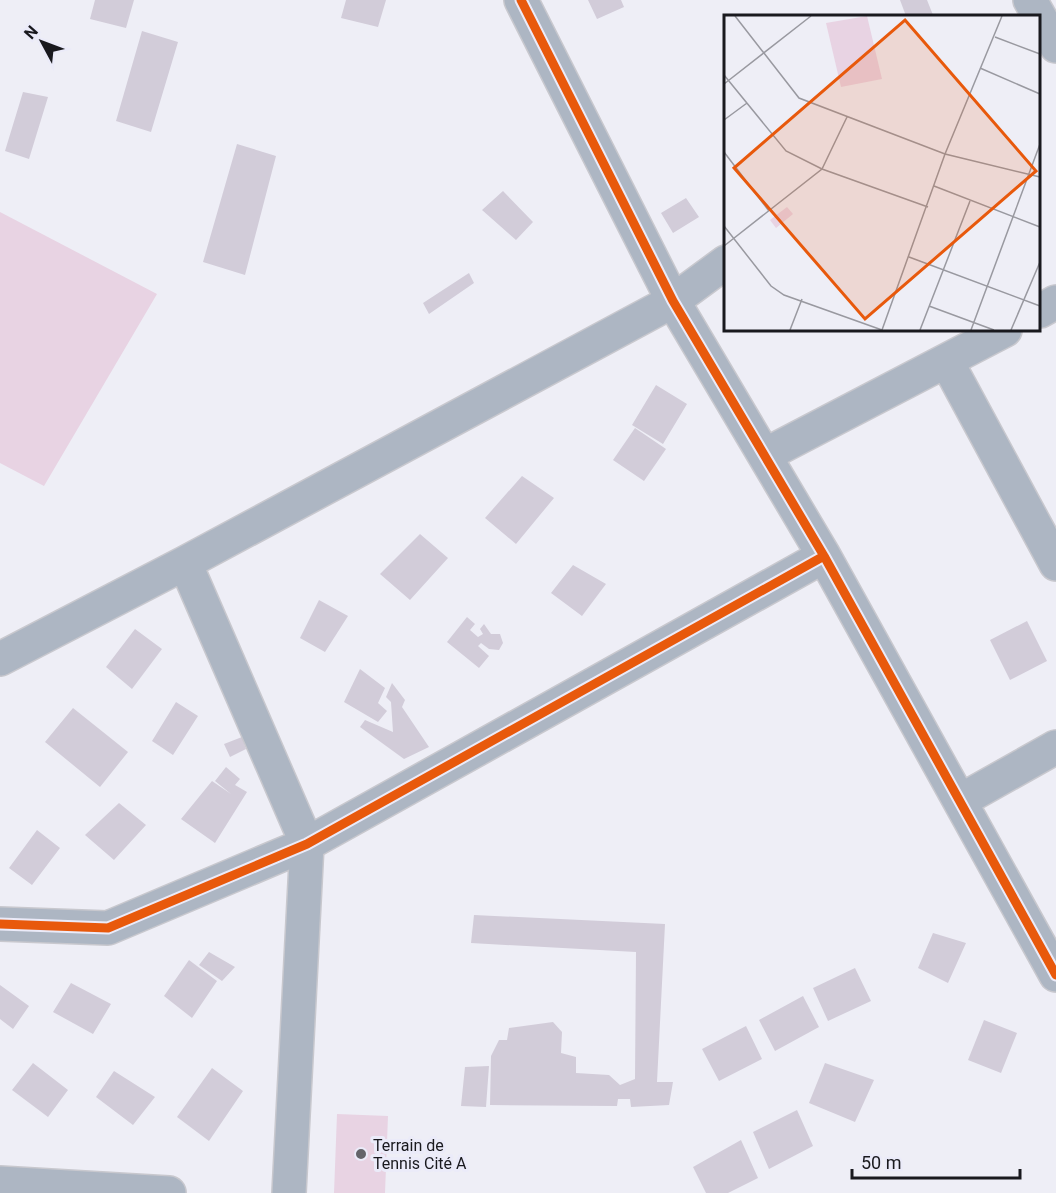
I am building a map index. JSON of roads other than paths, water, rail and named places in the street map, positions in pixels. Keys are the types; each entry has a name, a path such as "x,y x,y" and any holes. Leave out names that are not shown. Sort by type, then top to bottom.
{"street":[{"path":"521,0 673,301 824,556 1056,975"},
{"path":"1030,0 1039,15"},
{"path":"1041,18 1050,33"},
{"path":"0,659 185,563 673,301 724,263"},
{"path":"1041,310 1056,302"},
{"path":"765,455 1001,332"},
{"path":"947,362 1056,564"},
{"path":"0,924 108,928 307,844 824,556"},
{"path":"185,563 307,844 289,1193"},
{"path":"960,801 1056,747"},
{"path":"0,1183 169,1193"}],"place":[{"name":"Terrain de Tennis Cité A","path":"361,1154"}]}
